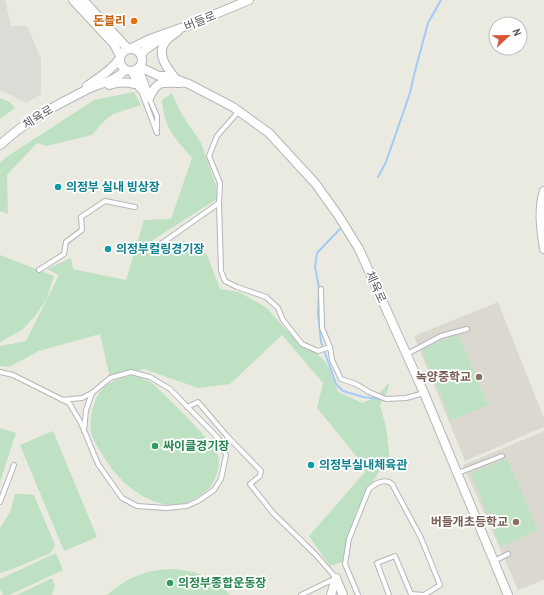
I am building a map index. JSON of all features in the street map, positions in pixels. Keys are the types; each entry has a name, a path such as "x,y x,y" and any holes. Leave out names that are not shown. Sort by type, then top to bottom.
{"street":[{"path":"73,0 114,44 120,57 121,65 136,66"},
{"path":"83,0 128,49"},
{"name":"버들로","path":"176,30 249,0"},
{"path":"79,94 88,85 115,66 123,52 157,36 176,30"},
{"path":"79,94 115,78 136,66 145,50 176,30"},
{"path":"171,77 161,52 164,43 176,30"},
{"name":"체육로","path":"128,49 136,50 136,66 160,70 171,77 189,84 239,111 269,133 315,183 338,215 359,249 407,354 508,595"},
{"path":"79,94 116,83 127,82 137,86 136,66"},
{"path":"136,66 150,98"},
{"path":"150,98 154,88 163,82 189,84"},
{"name":"체육로","path":"0,145 28,122 79,94"},
{"path":"544,191 540,204 541,229 544,249"},
{"path":"331,595 336,578"},
{"path":"336,578 343,595"}],"lane":[{"path":"137,86 157,134 157,116 150,98"},
{"path":"239,111 217,136 210,156 220,183 219,203 222,271 225,280 237,287 266,297 278,308 283,320 302,344 318,351 329,347"},
{"path":"39,270 64,254 66,242 82,230 81,217 105,201 135,207"},
{"path":"158,246 219,203"},
{"path":"321,289 322,328 332,360 341,379 356,384 369,392 386,399 406,398 424,393"},
{"path":"407,354 441,336 467,329"},
{"path":"0,372 13,375 68,404 81,423 84,434 98,464 122,498 137,506 166,508 187,506 198,501 214,490 221,478 226,455 218,438 170,389 150,377 131,372 110,378 82,398 62,400"},
{"path":"84,434 86,410 92,392"},
{"path":"187,407 198,402 227,436 261,471 260,476 250,484 273,513 336,578 301,595"},
{"path":"458,474 502,456"},
{"path":"0,502 14,464"},
{"path":"358,595 345,564 349,539 369,489 374,484 384,481 389,481 392,484 418,531 440,585 424,595 411,595 395,556 377,563 389,595"},
{"path":"494,560 508,554"}],"shaded area":[{"path":"0,0 5,0 11,26 27,26 41,58 41,94 27,103 0,90"},
{"name":"녹양중학교","path":"498,302 544,418 544,427 465,461 414,336"},
{"name":"버들개초등학교","path":"544,431 544,580 518,590 463,465"}],"green space":[{"path":"134,92 141,105 113,114 102,123 92,135 47,146 37,143 7,175 8,214 0,211 0,163 5,158 94,100"},
{"path":"172,93 181,113 201,143 220,197 153,240 151,246 166,252 183,241 198,246 207,255 220,289 239,292 267,308 286,330 323,359 329,368 338,392 362,403 376,397 389,383 388,390 380,405 386,427 390,460 380,470 356,512 343,562 330,566 309,536 365,472 361,462 317,408 323,383 282,335 230,384 198,388 144,369 110,378 100,334 39,351 9,367 0,366 0,346 26,341 59,275 47,269 71,258 73,269 126,280 144,220 171,219 192,158 171,132 165,118 162,100"},
{"path":"0,98 10,102 15,108 0,119"},
{"path":"0,255 54,276 47,298 36,315 22,330 0,342"},
{"path":"458,334 488,405 451,420 421,349"},
{"name":"싸이클경기장","path":"134,375 146,380 159,389 199,430 215,449 218,455 219,465 215,480 206,491 195,499 178,505 173,505 150,500 139,494 129,487 112,469 93,438 91,430 92,410 100,391 111,382"},
{"path":"0,428 16,433 0,482"},
{"path":"53,431 97,537 64,551 20,445"},
{"path":"507,459 538,530 500,547 471,473"},
{"path":"15,494 34,495 55,545 51,553 0,573 0,528 10,512"},
{"path":"56,553 63,570 9,595 3,595 0,589 0,579"},
{"name":"의정부종합운동장","path":"171,569 196,573 211,579 230,595 107,595 121,584 136,576 153,571"},
{"path":"52,578 55,586 52,595 17,595"}],"waterway":[{"path":"378,177 386,162 410,93 428,23 441,0"},
{"path":"340,229 317,253 315,267 319,288 318,314 321,342 336,384 343,391 363,397 381,399"}],"place":[{"name":"돈블리","path":"134,21"},
{"name":"의정부 실내 빙상장","path":"58,187"},
{"name":"의정부컬링경기장","path":"108,249"},
{"name":"녹양중학교","path":"479,377"},
{"name":"싸이클경기장","path":"155,446"},
{"name":"의정부실내체육관","path":"311,465"},
{"name":"버들개초등학교","path":"516,522"},
{"name":"의정부종합운동장","path":"170,583"}]}
